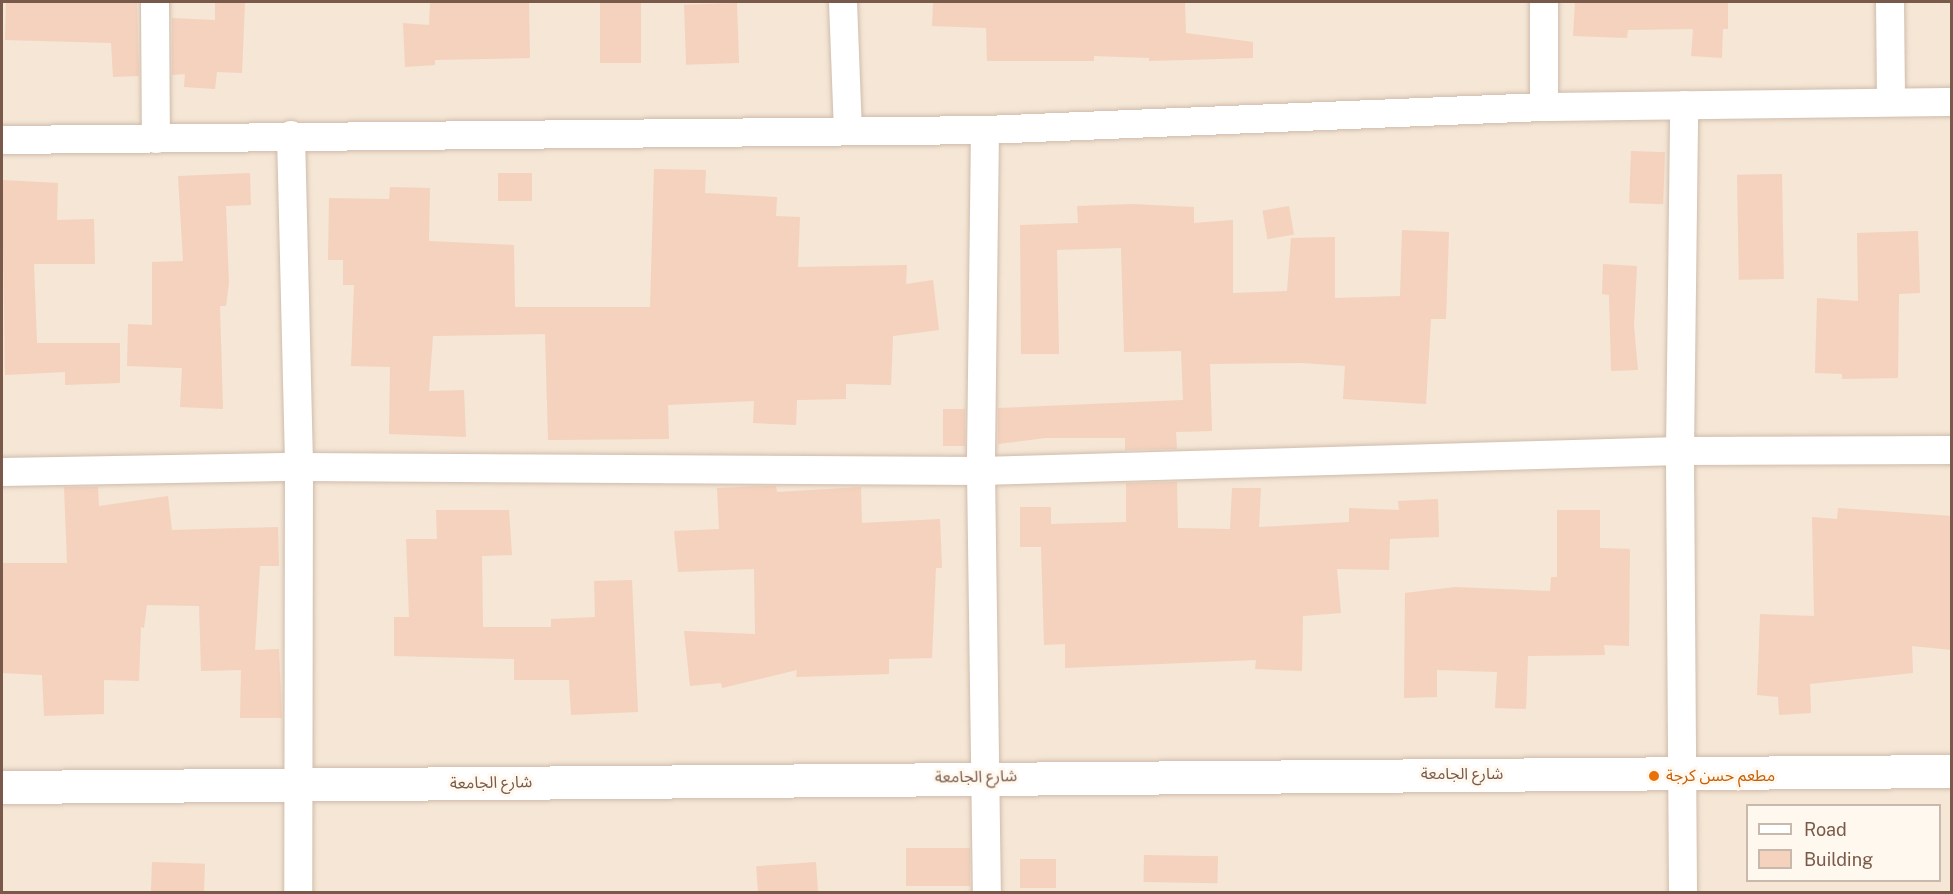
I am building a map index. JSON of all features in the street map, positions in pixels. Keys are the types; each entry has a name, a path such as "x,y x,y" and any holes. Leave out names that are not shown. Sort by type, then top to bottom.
{"street":[{"path":"155,2 156,139"},
{"path":"843,2 848,130"},
{"path":"1544,2 1544,107"},
{"path":"1890,2 1891,102"},
{"path":"2,140 291,135 986,130 1544,107 1952,102"},
{"path":"1683,892 1680,451 1684,105"},
{"path":"986,130 981,471 987,892"},
{"path":"291,135 298,467 298,892"},
{"path":"2,472 298,467 981,471 1680,451 1952,450"},
{"name":"شارع الجامعة","path":"2,787 298,786 985,777 1952,771"}],"shaded area":[{"path":"2,2 1951,2 1951,892 2,892"}],"building":[{"path":"6,2 137,2 139,76 113,77 111,43 5,40"},
{"path":"215,2 245,2 242,73 217,72 215,89 184,87 185,74 172,75 172,18 215,20"},
{"path":"430,2 529,2 530,58 435,60 435,65 405,67 403,23 429,25"},
{"path":"600,2 641,2 641,63 600,63"},
{"path":"933,2 1185,2 1186,33 1253,42 1253,58 1149,61 1149,58 1094,56 1094,61 987,61 986,28 932,26"},
{"path":"1575,2 1728,2 1728,29 1723,29 1722,58 1691,56 1693,29 1628,30 1627,38 1573,36"},
{"path":"737,3 739,63 686,65 684,5"},
{"path":"1631,151 1665,152 1663,204 1629,203"},
{"path":"654,169 706,170 705,193 777,197 776,216 800,217 798,267 907,265 906,284 933,280 939,330 893,336 891,385 846,384 846,399 797,400 796,425 753,423 754,401 668,405 669,439 548,440 545,334 433,336 429,391 464,390 466,437 389,434 390,367 351,366 354,285 343,285 343,260 328,260 329,198 389,199 390,187 430,188 429,241 514,245 515,307 650,307"},
{"path":"250,173 251,205 226,206 229,283 226,306 220,306 223,409 180,407 182,368 127,366 128,324 152,325 152,262 183,261 178,176"},
{"path":"498,173 532,173 532,201 498,201"},
{"path":"1782,174 1784,279 1739,280 1737,175"},
{"path":"2,180 58,183 57,220 94,219 95,264 34,264 37,343 120,343 120,383 65,385 65,372 5,375"},
{"path":"1132,204 1194,207 1194,223 1233,220 1233,293 1287,291 1291,238 1335,237 1335,298 1400,296 1402,230 1449,232 1446,319 1431,319 1426,404 1343,399 1345,366 1303,363 1210,364 1212,431 1176,432 1177,449 1125,450 1125,438 1045,438 998,444 998,408 1183,400 1181,351 1124,352 1121,248 1057,250 1059,354 1021,354 1020,225 1078,223 1077,206"},
{"path":"1289,206 1294,235 1267,239 1262,211"},
{"path":"1918,231 1920,293 1899,294 1898,378 1842,379 1842,374 1815,373 1817,298 1858,301 1857,233"},
{"path":"1603,264 1637,266 1634,326 1638,370 1611,371 1609,295 1602,294"},
{"path":"943,409 965,409 965,446 943,446"},
{"path":"1177,482 1178,528 1230,529 1232,488 1261,488 1259,527 1349,522 1349,508 1399,510 1398,501 1438,499 1439,537 1390,539 1389,570 1337,569 1341,613 1303,616 1302,671 1255,669 1256,660 1065,668 1065,644 1044,645 1041,547 1020,547 1020,507 1051,507 1051,524 1126,522 1126,483"},
{"path":"776,486 777,492 861,487 862,523 940,519 942,568 936,568 932,658 889,659 889,674 796,677 797,670 722,688 721,683 690,686 684,631 755,634 754,569 678,572 674,531 719,529 717,488"},
{"path":"64,487 98,487 99,506 168,496 172,530 278,527 279,566 260,566 255,650 279,649 282,718 240,718 241,670 201,671 199,606 147,605 144,628 141,627 139,681 104,680 104,714 44,716 42,675 2,673 2,563 67,563"},
{"path":"1838,508 1952,516 1952,650 1912,646 1913,673 1810,684 1811,713 1779,715 1778,697 1757,695 1760,614 1814,616 1812,517 1837,519"},
{"path":"436,510 509,510 512,555 482,556 483,627 551,627 551,619 595,617 594,581 632,580 638,712 571,715 569,680 514,680 514,659 394,656 394,617 409,617 406,539 437,539"},
{"path":"1557,510 1600,510 1600,548 1630,549 1629,646 1604,645 1605,655 1528,656 1526,709 1495,708 1497,672 1437,670 1437,697 1404,698 1405,593 1455,587 1550,591 1551,577 1557,577"},
{"path":"906,848 970,848 970,886 906,886"},
{"path":"1144,855 1218,856 1218,883 1144,882"},
{"path":"1020,859 1056,859 1056,888 1020,888"},
{"path":"152,862 205,864 204,892 151,892"},
{"path":"816,862 818,892 758,892 756,866"}],"place":[{"name":"مطعم حسن كرجة","path":"1654,776"}]}
